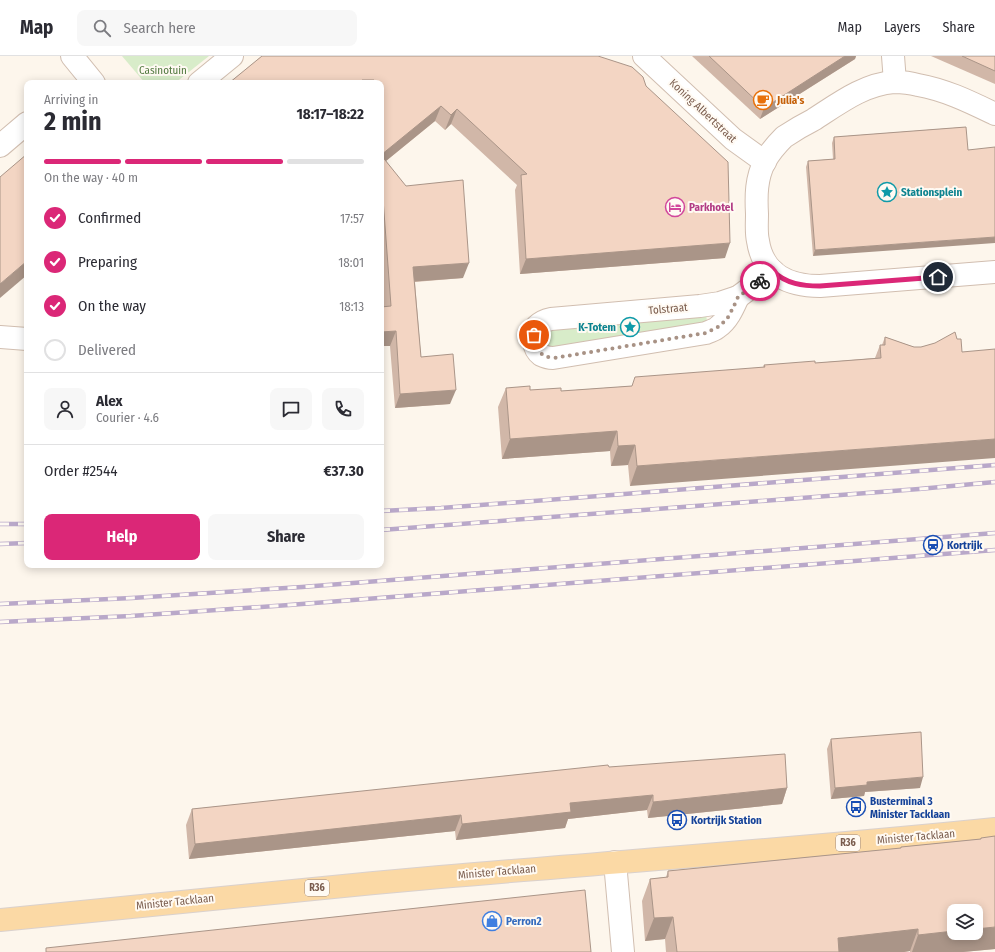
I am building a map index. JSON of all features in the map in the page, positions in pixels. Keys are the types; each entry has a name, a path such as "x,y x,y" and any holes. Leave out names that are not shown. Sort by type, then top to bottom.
{"main road":[{"name":"Minister Tacklaan","path":"0,920 199,899 995,829"}],"street":[{"path":"72,56 84,80"},
{"path":"203,80 232,56"},
{"name":"Koning Albertstraat","path":"644,56 733,139 765,162"},
{"path":"893,56 895,82"},
{"path":"995,114 948,93 922,86 895,82 881,84 857,93 840,102 784,137 774,148 765,162 759,178 756,193 758,241 764,260 778,276 798,285 820,286 995,272"},
{"path":"0,146 24,126"},
{"name":"Tolstraat","path":"738,297 727,319 718,327 706,333 554,358 549,358 541,354 534,343 536,327 542,322 551,319 700,306 720,302 738,297 773,271"},
{"path":"0,338 24,339"},
{"path":"616,862 623,952"}],"green space":[{"name":"Casinotuin","path":"122,56 209,56 179,80 142,80"},
{"path":"706,315 707,320 705,324 559,350 549,347 544,339 546,329"}],"building":[{"path":"262,56 598,56 632,67 643,77 646,86 728,162 730,243 526,259 521,175 527,174 457,109 451,115 441,106 384,153 384,80 233,80"},
{"path":"709,56 845,56 764,108"},
{"path":"962,56 995,56 995,71"},
{"name":"Stationsplein","path":"966,127 968,150 995,147 995,237 815,250 808,161 835,159 834,137"},
{"path":"24,157 24,264 0,284 0,177"},
{"path":"384,159 406,186 463,180 469,263 413,267 421,357 453,354 456,390 400,394 396,331 384,332 384,307 391,306 384,212"},
{"path":"955,332 957,339 961,339 962,352 995,349 995,439 637,466 635,445 618,446 617,431 510,439 506,388 530,386 530,390 561,388 561,391 632,386 635,377 765,367 764,365 815,361 815,363 881,358 880,345 885,345 885,337 914,347 921,347 935,343"},
{"path":"921,732 923,777 867,782 867,785 835,788 831,739"},
{"path":"785,754 787,788 653,802 653,795 570,803 571,812 462,824 461,815 195,844 192,809 608,765 609,767"},
{"path":"995,836 995,927 983,928 983,904 947,904 947,932 918,935 918,929 838,938 839,952 677,952 673,917 654,918 650,879 668,877 668,871 901,848"},
{"path":"585,890 591,952 46,952 46,948"}],"railway":[{"path":"384,511 441,508 995,465"},
{"path":"384,530 995,482"},
{"path":"0,524 24,524"},
{"path":"0,604 132,598 302,587 995,533"},
{"path":"0,544 24,543"},
{"path":"0,622 131,616 289,605 995,550"}],"way so far":[{"path":"534,335 534,343 538,351 549,358 554,358 706,333 718,327 727,319 738,297 760,281"}],"place":[{"name":"Julia's","path":"763,100"},
{"name":"Stationsplein","path":"887,192"},
{"name":"Parkhotel","path":"675,207"},
{"name":"K-Totem","path":"630,327"},
{"name":"Kortrijk","path":"933,545"},
{"name":"Busterminal 3 Minister Tacklaan","path":"856,807"},
{"name":"Kortrijk Station","path":"677,820"},
{"name":"Perron2","path":"492,921"}],"route":[{"path":"760,281 773,271 778,276 788,281 798,285 809,286 938,277"}]}
